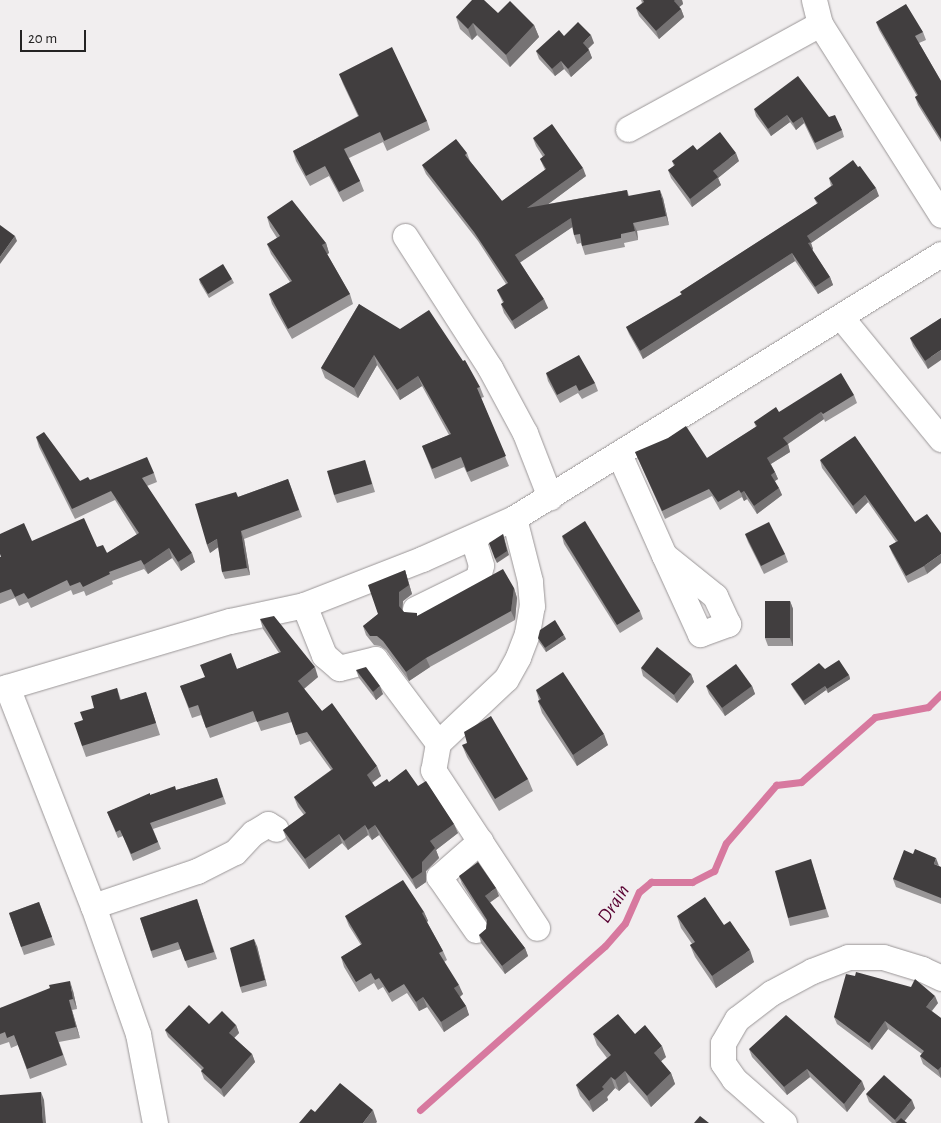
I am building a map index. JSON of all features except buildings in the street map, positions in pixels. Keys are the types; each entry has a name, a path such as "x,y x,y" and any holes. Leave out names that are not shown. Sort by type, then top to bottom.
{"street":[{"path":"814,0 820,24 941,215"},
{"path":"628,129 820,24"},
{"path":"405,236 490,368 525,433 550,497"},
{"path":"155,1123 138,1034 92,906 3,688 230,621 304,605 473,538 514,518 550,497 941,254"},
{"path":"841,317 941,439"},
{"path":"619,454 664,555"},
{"path":"514,518 530,581 532,606 527,633 518,658 506,679 438,743 433,770 537,928"},
{"path":"416,609 478,578 480,565 473,538"},
{"path":"304,605 324,655 339,668 375,659 438,743"},
{"path":"92,906 197,871 235,852 252,833 268,824 276,829"},
{"path":"476,930 439,878 480,841"},
{"path":"784,1123 734,1079 723,1063 723,1043 737,1020 771,993 812,971 848,957 883,957 922,969 941,978"}],"waterway":[{"name":"Drain","path":"420,1110 605,946 625,923 639,892 651,882 692,882 714,871 726,843 776,785 801,782 875,717 928,707 941,694"}]}
